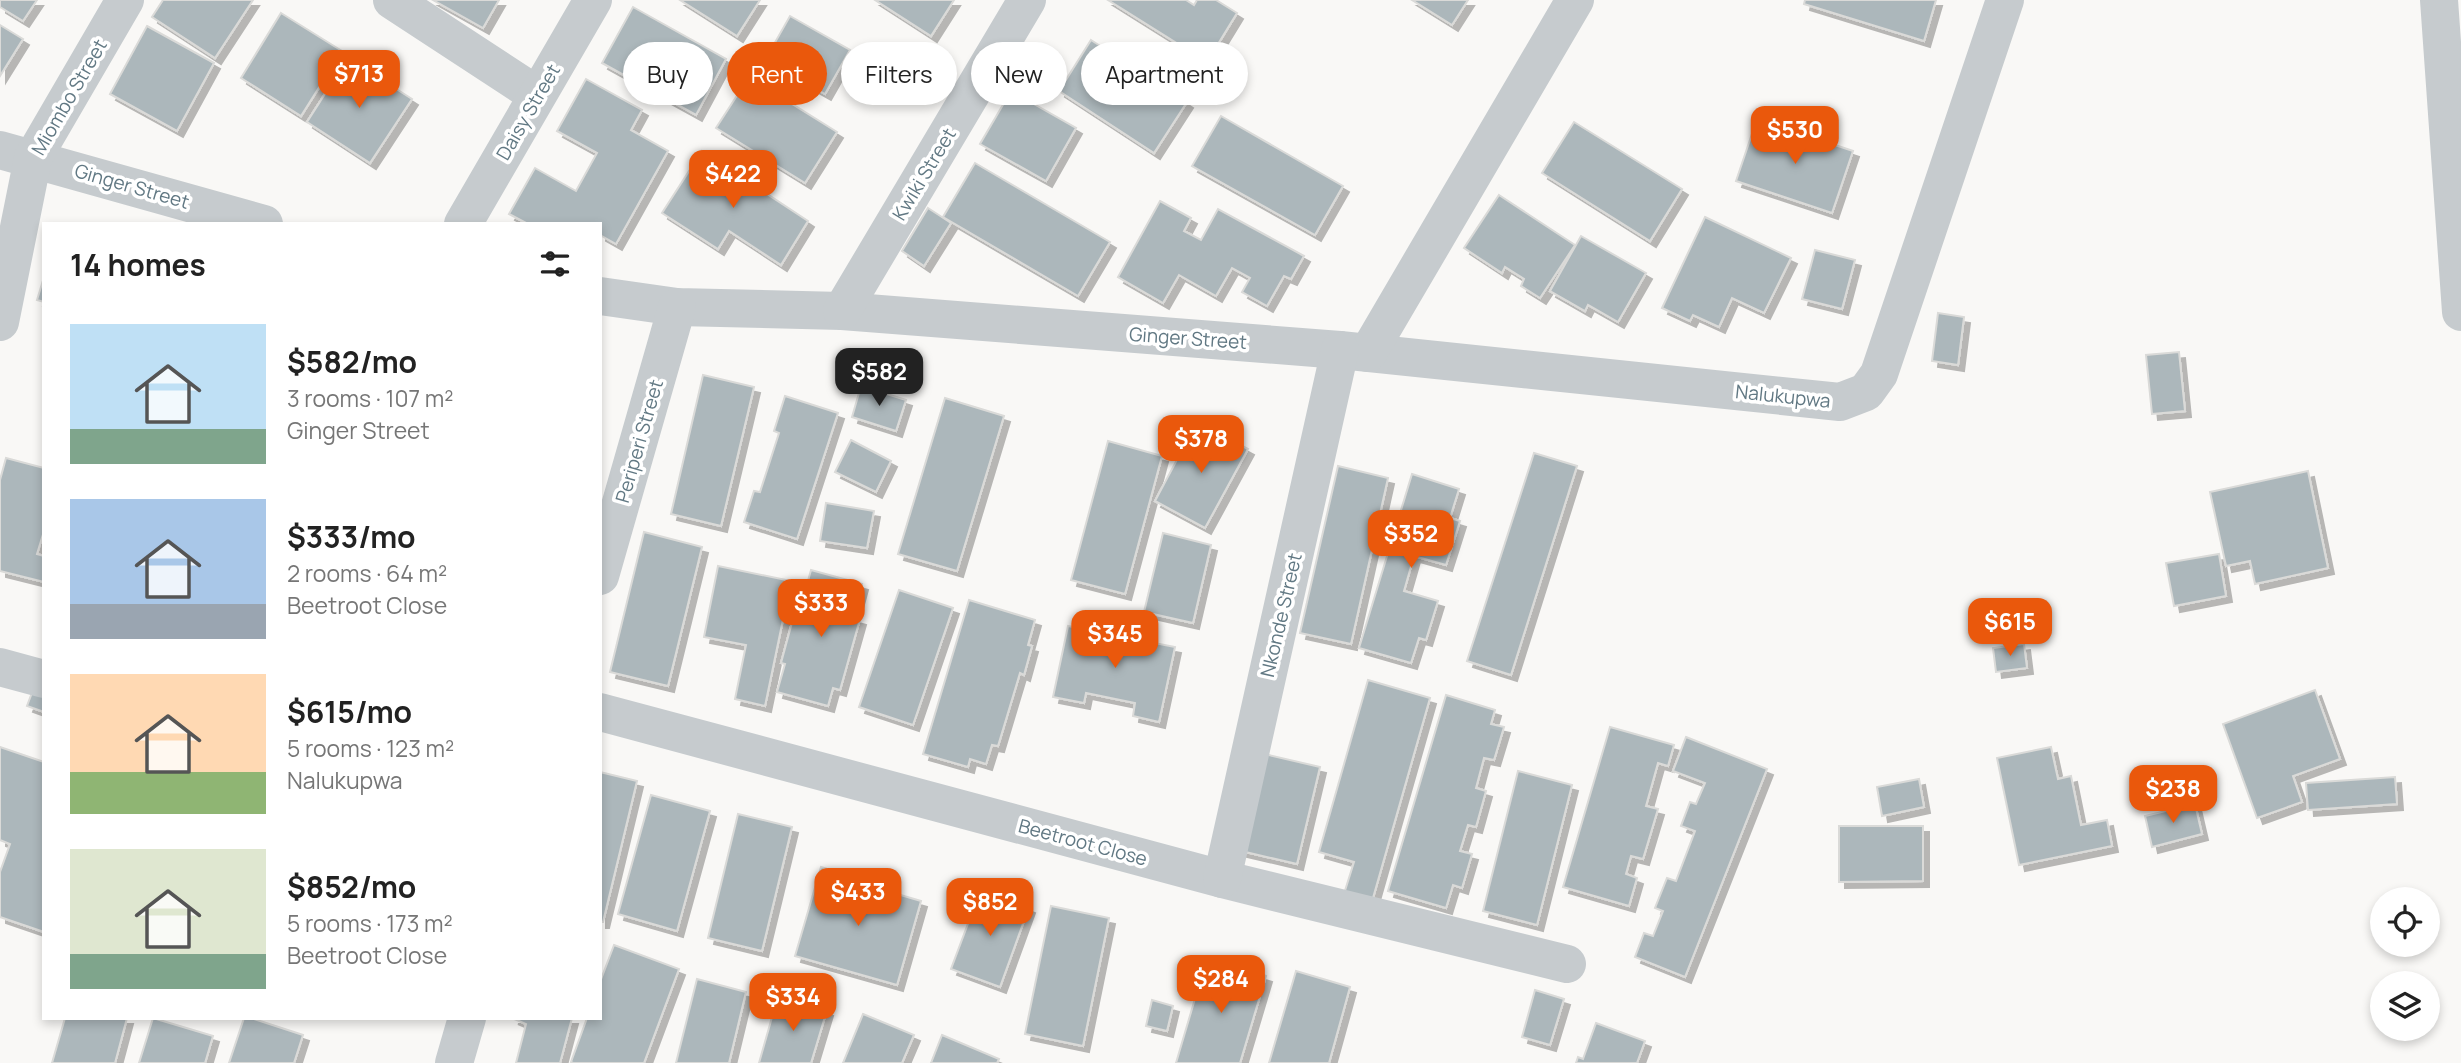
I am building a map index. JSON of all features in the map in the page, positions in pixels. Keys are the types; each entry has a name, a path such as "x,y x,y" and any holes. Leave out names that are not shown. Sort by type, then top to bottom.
{"street":[{"name":"Miombo Street","path":"0,322 16,154 125,0"},
{"path":"392,0 537,95"},
{"name":"Daisy Street","path":"464,222 593,0"},
{"name":"Kwiki Street","path":"842,312 1027,0"},
{"path":"1354,352 1575,0"},
{"name":"Nalukupwa","path":"1354,352 1840,401 1867,392 1878,374 2005,0"},
{"path":"2439,0 2461,312"},
{"name":"Ginger Street","path":"16,154 257,222"},
{"name":"Ginger Street","path":"602,296 677,307 842,312 1354,352"},
{"name":"Periperi Street","path":"602,569 677,307"},
{"name":"Nkonde Street","path":"1222,879 1354,352"},
{"path":"0,667 42,678"},
{"name":"Beetroot Close","path":"602,713 1222,879 1567,964"},
{"path":"454,1063 466,1020"}],"building":[{"path":"0,0 37,0 23,21 0,7"},
{"path":"163,0 253,0 215,58 152,17"},
{"path":"433,0 499,0 483,28"},
{"path":"680,0 760,0 737,36"},
{"path":"875,0 954,0 931,36"},
{"path":"1108,0 1186,0 1194,5 1197,0 1216,0 1237,13 1219,42 1175,42"},
{"path":"1412,0 1468,0 1452,25"},
{"path":"1805,0 1936,0 1924,41 1804,4"},
{"path":"633,7 696,42 623,42 623,75 602,63"},
{"path":"281,13 342,51 301,116 241,78"},
{"path":"790,16 841,45 841,66 827,90 827,42 775,42"},
{"path":"0,25 23,39 0,76"},
{"path":"147,26 214,63 177,131 110,94"},
{"path":"713,52 726,59 713,83"},
{"path":"1081,56 1081,105 1185,105 1154,153 1067,96 1067,78"},
{"path":"348,58 412,99 370,163 307,122"},
{"path":"586,79 623,99 623,105 633,105 642,110 631,130 668,151 616,244 602,236 602,222 524,222 509,214 535,168 576,191 597,153 557,131"},
{"path":"678,105 701,105 696,115"},
{"path":"731,105 794,105 837,132 805,183 716,128"},
{"path":"1003,105 1036,105 1076,128 1046,181 980,144"},
{"path":"1221,116 1343,186 1315,235 1192,166"},
{"path":"1757,119 1853,151 1832,213 1736,181"},
{"path":"1574,122 1682,189 1650,241 1542,173"},
{"path":"702,151 808,221 781,265 729,231 718,249 662,213"},
{"path":"975,163 1110,242 1078,296 943,217"},
{"path":"1499,195 1575,245 1540,298 1521,286 1524,279 1505,267 1502,273 1464,248"},
{"path":"1160,201 1191,218 1184,231 1201,240 1218,209 1304,256 1291,279 1284,276 1267,306 1242,292 1250,278 1232,268 1216,296 1179,275 1163,303 1118,277"},
{"path":"928,208 951,223 924,266 902,251"},
{"path":"1705,217 1791,258 1764,313 1732,298 1719,327 1693,315 1690,321 1662,308"},
{"path":"1581,236 1646,273 1618,322 1588,305 1585,311 1550,291"},
{"path":"1815,250 1855,260 1842,309 1802,299"},
{"path":"42,284 42,301 37,300"},
{"path":"1938,313 1964,317 1958,365 1932,361"},
{"path":"2179,352 2185,411 2152,414 2146,355"},
{"path":"703,375 754,387 721,526 671,514"},
{"path":"861,386 906,400 896,431 852,417"},
{"path":"785,396 838,413 797,539 744,522 754,491 760,492 779,433 774,431"},
{"path":"945,398 1004,416 957,571 898,554"},
{"path":"1197,422 1248,449 1205,528 1155,501"},
{"path":"851,440 891,461 876,492 835,472"},
{"path":"1108,441 1162,456 1125,594 1071,580"},
{"path":"1534,453 1577,466 1511,675 1467,661"},
{"path":"6,458 42,467 42,538 37,554 42,555 42,582 0,571 0,480"},
{"path":"1338,466 1388,478 1351,644 1300,633"},
{"path":"2308,471 2328,568 2255,584 2250,561 2226,566 2210,492"},
{"path":"1412,474 1459,489 1450,518 1460,521 1446,565 1414,556 1404,591 1438,601 1426,640 1419,638 1411,663 1359,648"},
{"path":"826,503 874,511 867,548 820,541"},
{"path":"644,532 702,547 668,686 610,672"},
{"path":"1163,533 1211,545 1193,623 1144,612"},
{"path":"2219,554 2226,596 2174,606 2166,563"},
{"path":"718,566 791,581 765,706 735,699 746,645 704,637"},
{"path":"811,570 862,584 853,617 860,619 840,690 833,688 828,706 777,692 785,664 781,663 794,615 798,617"},
{"path":"899,590 953,608 913,725 859,707"},
{"path":"969,600 1035,620 1028,645 1032,646 1024,675 1020,673 998,746 992,745 986,764 970,759 968,767 923,754"},
{"path":"1068,626 1175,647 1159,722 1133,716 1135,703 1086,693 1084,703 1053,697"},
{"path":"2024,644 2027,668 1996,672 1993,648"},
{"path":"1368,680 1430,698 1371,905 1343,897 1354,862 1319,852"},
{"path":"36,682 42,684 42,711 27,706"},
{"path":"2315,690 2340,759 2293,776 2302,802 2257,818 2223,724"},
{"path":"1446,695 1495,710 1491,724 1504,727 1494,760 1484,758 1476,788 1486,791 1476,827 1468,825 1460,851 1472,854 1462,888 1453,885 1446,908 1388,891"},
{"path":"1610,727 1674,745 1668,766 1658,763 1646,806 1658,809 1643,859 1631,856 1626,874 1637,878 1629,906 1563,887"},
{"path":"1686,737 1767,769 1685,977 1635,957 1644,933 1653,936 1663,911 1655,908 1667,878 1676,881 1695,831 1681,826 1690,802 1696,804 1705,783 1673,771"},
{"path":"0,747 42,761 42,931 0,917 0,872 10,844 0,840"},
{"path":"2051,747 2058,779 2071,776 2081,825 2107,820 2112,846 2019,865 1997,758"},
{"path":"1260,753 1320,767 1297,864 1237,850"},
{"path":"1518,771 1572,785 1537,925 1483,911"},
{"path":"602,772 637,781 602,922"},
{"path":"2395,777 2397,804 2308,810 2306,783"},
{"path":"1919,779 1924,807 1882,816 1877,787"},
{"path":"651,795 710,811 677,931 618,914"},
{"path":"2195,804 2202,834 2152,847 2145,816"},
{"path":"738,814 792,827 762,951 708,938"},
{"path":"1839,826 1923,826 1923,881 1839,882"},
{"path":"821,867 851,876 849,880 921,901 897,985 795,956"},
{"path":"981,889 1029,907 1000,987 951,969"},
{"path":"1051,906 1109,918 1083,1046 1025,1034"},
{"path":"614,945 679,969 644,1063 571,1062 586,1020 602,1020 602,977"},
{"path":"1207,958 1266,976 1240,1063 1176,1063"},
{"path":"1296,971 1350,987 1329,1063 1269,1063"},
{"path":"697,979 746,992 729,1063 676,1063"},
{"path":"1535,990 1564,999 1550,1045 1522,1037"},
{"path":"778,996 827,1010 811,1063 759,1063"},
{"path":"1152,1000 1173,1006 1167,1031 1146,1026"},
{"path":"863,1014 914,1035 902,1063 843,1063"},
{"path":"64,1020 126,1020 115,1063 52,1063"},
{"path":"152,1020 213,1036 205,1063 139,1063"},
{"path":"243,1020 257,1020 303,1035 294,1063 229,1063"},
{"path":"517,1020 571,1020 560,1063 516,1063 526,1024"},
{"path":"1596,1023 1645,1041 1637,1063 1576,1063 1578,1057 1583,1059"},
{"path":"942,1035 999,1059 997,1063 931,1063"}]}
